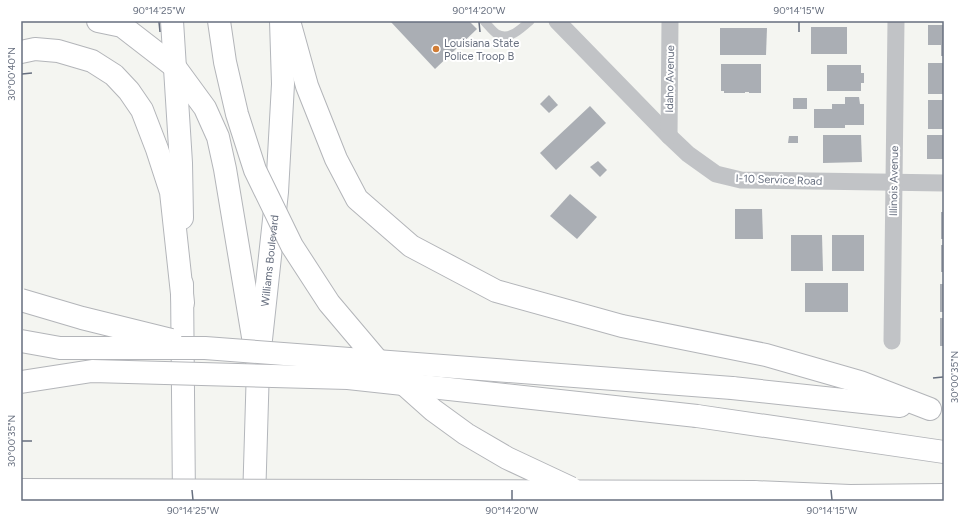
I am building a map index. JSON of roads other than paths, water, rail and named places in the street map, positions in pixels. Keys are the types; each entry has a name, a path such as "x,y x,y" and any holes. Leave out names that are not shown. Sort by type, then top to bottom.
{"main road":[{"path":"98,21 122,26 174,67 205,108 218,137 225,169 258,367"},
{"path":"172,21 181,163 184,501"},
{"path":"219,21 225,62 237,114 255,170 292,246 329,303 378,361 433,410 455,426 507,458 561,484 608,501"},
{"name":"Williams Boulevard","path":"254,501 258,367 277,192 283,84 281,21"},
{"path":"289,21 307,86 336,159 357,199 411,246 496,291 622,326 766,355 860,382 937,409"},
{"path":"21,52 35,49 58,51 92,60 114,75 129,90 142,110 171,192 182,303"},
{"path":"21,300 82,318 205,348"},
{"path":"21,341 60,348 205,348 732,388 937,409"},
{"path":"21,382 92,371 348,378 697,416 944,452"},
{"path":"21,490 754,492 850,496 944,496"}],"street":[{"name":"I-10 Service Road","path":"557,21 669,136 688,154 716,174 741,180 944,183"},
{"name":"Idaho Avenue","path":"669,136 670,21"},
{"name":"Illinois Avenue","path":"892,341 896,21"}],"lane":[{"path":"484,21 497,34 507,36 514,34 530,21"}],"place":[{"name":"Louisiana State Police Troop B","path":"436,49"}]}
